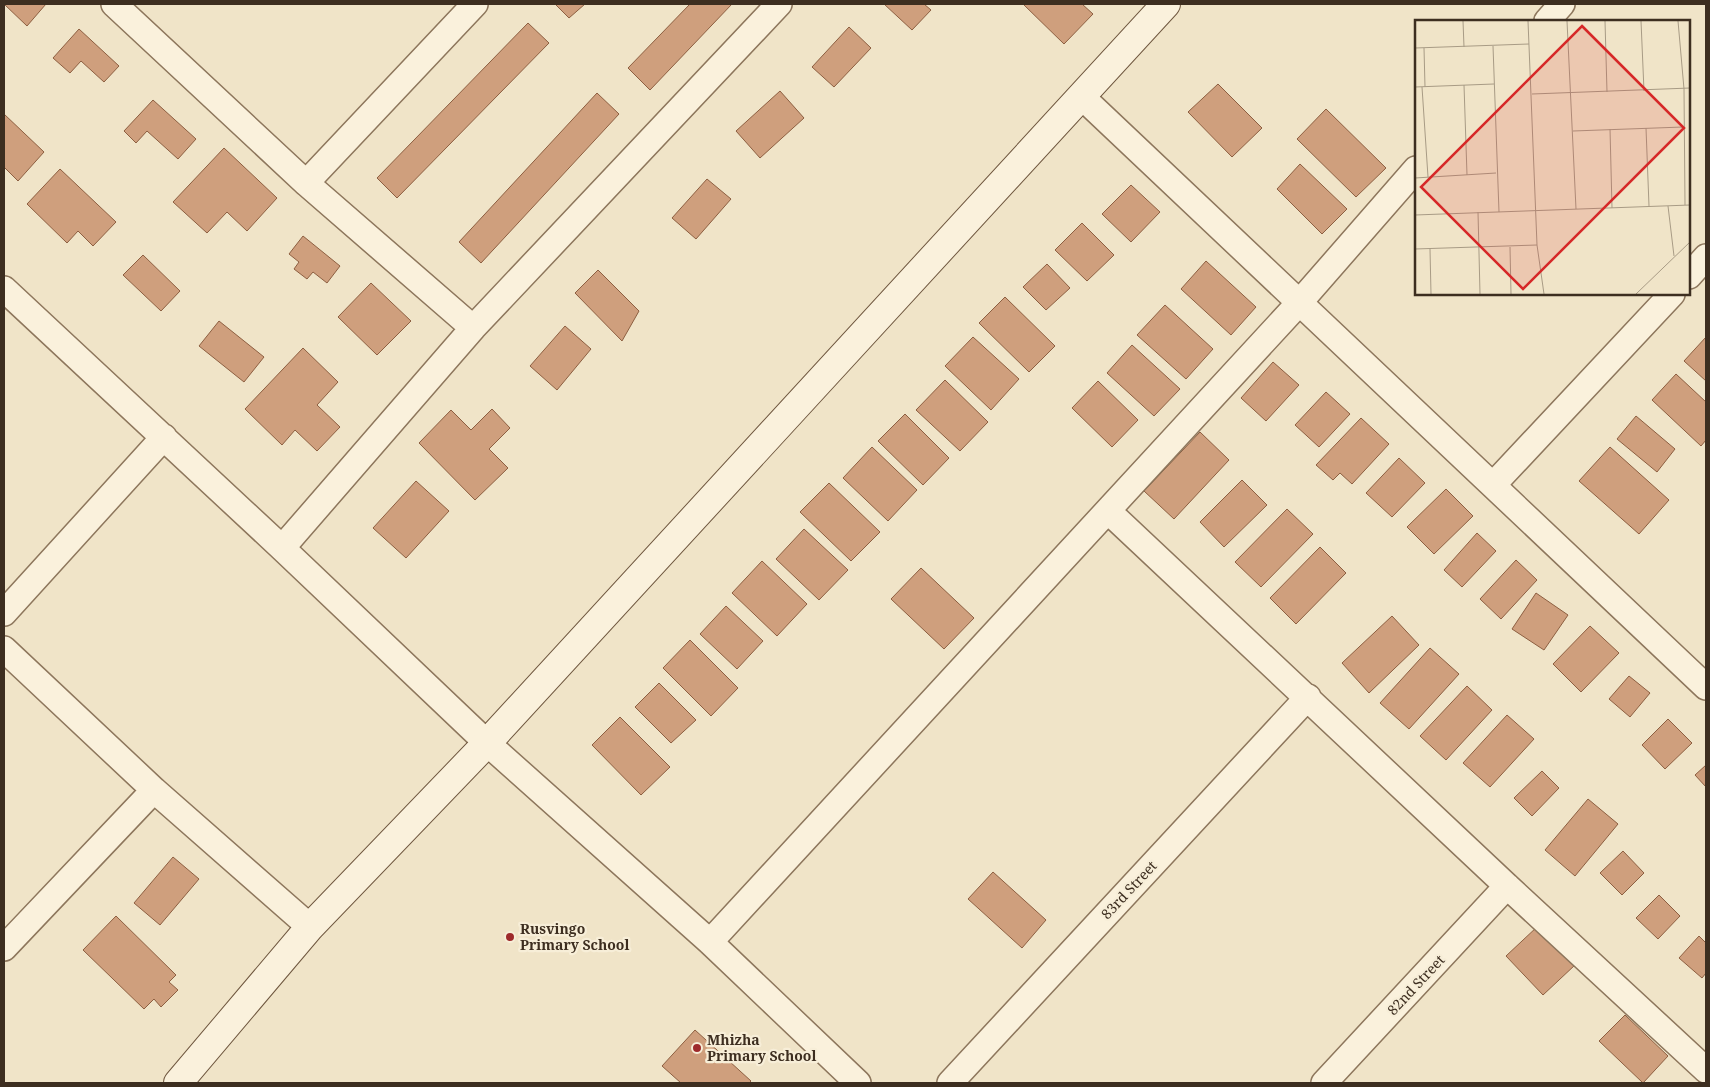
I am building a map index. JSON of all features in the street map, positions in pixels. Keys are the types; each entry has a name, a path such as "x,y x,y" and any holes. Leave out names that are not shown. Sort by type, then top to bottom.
{"street":[{"path":"114,4 306,183 473,328"},
{"path":"306,183 476,4"},
{"path":"282,548 473,328 779,4"},
{"path":"178,1083 310,927 487,743 1166,4"},
{"path":"1548,20 1562,4"},
{"path":"1081,96 1493,485 1703,678"},
{"path":"710,942 1299,303 1415,170"},
{"path":"1690,275 1706,257"},
{"path":"4,289 164,437 487,743 710,942 858,1083"},
{"path":"1493,485 1671,295"},
{"path":"4,613 164,437"},
{"path":"1108,511 1706,1070"},
{"path":"4,649 154,790 310,927"},
{"name":"83rd Street","path":"950,1083 1308,697"},
{"path":"4,948 154,790"},
{"name":"82nd Street","path":"1324,1083 1507,886"}],"building":[{"path":"4,4 46,4 27,26"},
{"path":"555,4 585,4 569,18"},
{"path":"690,4 732,4 650,90 628,68"},
{"path":"884,4 924,4 931,10 912,30"},
{"path":"1023,4 1082,4 1093,14 1064,44"},
{"path":"528,23 549,43 397,198 377,178"},
{"path":"849,27 871,48 834,87 812,67"},
{"path":"79,29 119,66 104,82 81,61 70,73 53,58"},
{"path":"1218,84 1262,128 1232,157 1188,112"},
{"path":"780,91 804,118 760,158 736,131"},
{"path":"597,93 619,114 481,263 459,242"},
{"path":"153,100 196,139 178,159 147,131 136,143 124,131"},
{"path":"1326,109 1386,168 1356,197 1297,139"},
{"path":"4,114 44,152 18,181 4,167"},
{"path":"224,148 277,198 247,231 227,212 207,233 173,202"},
{"path":"1300,164 1347,209 1322,234 1277,189"},
{"path":"60,169 116,222 93,246 78,231 67,243 27,204"},
{"path":"707,179 731,199 696,239 672,218"},
{"path":"1131,185 1160,212 1131,242 1102,214"},
{"path":"1082,223 1114,255 1087,281 1055,250"},
{"path":"303,236 340,266 327,283 313,272 307,279 294,269 299,262 289,254"},
{"path":"143,255 180,291 161,311 123,275"},
{"path":"1206,261 1256,307 1231,335 1181,289"},
{"path":"1047,264 1070,288 1046,310 1023,287"},
{"path":"598,270 639,311 622,341 575,293"},
{"path":"371,283 411,321 377,355 338,317"},
{"path":"1005,297 1055,346 1029,372 979,323"},
{"path":"1165,305 1213,349 1186,379 1137,335"},
{"path":"219,321 264,357 244,382 199,346"},
{"path":"565,326 591,349 557,390 530,366"},
{"path":"973,337 1019,379 991,410 945,366"},
{"path":"1706,337 1706,381 1684,361"},
{"path":"1132,345 1180,389 1154,416 1107,373"},
{"path":"303,348 338,382 317,405 340,427 317,451 295,430 282,445 245,409"},
{"path":"1273,362 1299,385 1266,421 1241,398"},
{"path":"1676,374 1706,402 1706,440 1701,446 1652,400"},
{"path":"945,380 988,422 960,451 916,410"},
{"path":"1098,381 1138,420 1112,447 1072,408"},
{"path":"1326,392 1350,414 1319,447 1295,425"},
{"path":"492,409 510,428 489,449 508,468 475,500 419,443 451,410 471,430"},
{"path":"905,414 949,458 923,485 878,441"},
{"path":"1636,416 1675,449 1657,472 1617,439"},
{"path":"1361,418 1389,444 1352,484 1340,473 1333,480 1316,465"},
{"path":"1200,432 1229,460 1174,519 1144,491"},
{"path":"872,447 917,490 888,521 843,478"},
{"path":"1610,447 1669,500 1639,534 1579,481"},
{"path":"1399,458 1425,483 1392,517 1366,493"},
{"path":"1242,480 1267,505 1224,547 1200,522"},
{"path":"416,481 449,511 406,558 373,528"},
{"path":"829,483 880,532 851,561 800,512"},
{"path":"1446,489 1473,516 1434,554 1407,527"},
{"path":"1287,509 1313,534 1261,587 1235,562"},
{"path":"804,529 848,570 819,600 776,559"},
{"path":"1477,533 1496,551 1462,587 1444,570"},
{"path":"1320,547 1346,573 1296,624 1270,598"},
{"path":"1516,560 1537,580 1501,619 1480,599"},
{"path":"762,561 807,604 777,636 732,593"},
{"path":"921,568 974,618 944,649 891,599"},
{"path":"1536,593 1568,615 1544,650 1512,629"},
{"path":"726,606 763,641 737,669 700,634"},
{"path":"1392,616 1419,645 1369,693 1342,663"},
{"path":"1590,626 1619,653 1581,692 1553,664"},
{"path":"690,640 738,688 711,716 663,668"},
{"path":"1430,648 1459,674 1409,729 1380,703"},
{"path":"1629,676 1650,693 1630,717 1609,699"},
{"path":"659,683 696,720 671,743 635,707"},
{"path":"1467,686 1492,710 1446,760 1420,736"},
{"path":"1507,715 1534,739 1490,787 1463,763"},
{"path":"620,717 670,767 641,795 592,745"},
{"path":"1668,719 1692,743 1665,769 1642,745"},
{"path":"1706,765 1706,787 1695,775"},
{"path":"1542,771 1559,788 1532,816 1514,798"},
{"path":"1588,799 1618,824 1575,876 1545,850"},
{"path":"1623,851 1644,873 1622,895 1600,873"},
{"path":"173,857 199,879 160,925 134,903"},
{"path":"993,872 1046,920 1022,948 968,899"},
{"path":"1659,895 1680,916 1658,939 1636,918"},
{"path":"116,916 176,975 169,982 178,990 161,1007 154,999 144,1009 83,950"},
{"path":"1538,926 1575,965 1543,995 1506,956"},
{"path":"1699,936 1706,943 1706,973 1702,978 1679,958"},
{"path":"1625,1015 1668,1056 1643,1083 1599,1041"},
{"name":"Mhizha Primary School","path":"695,1030 751,1081 749,1083 681,1083 662,1066"}],"place":[{"name":"Rusvingo Primary School","path":"510,937"},
{"name":"Mhizha Primary School","path":"697,1048"}]}
